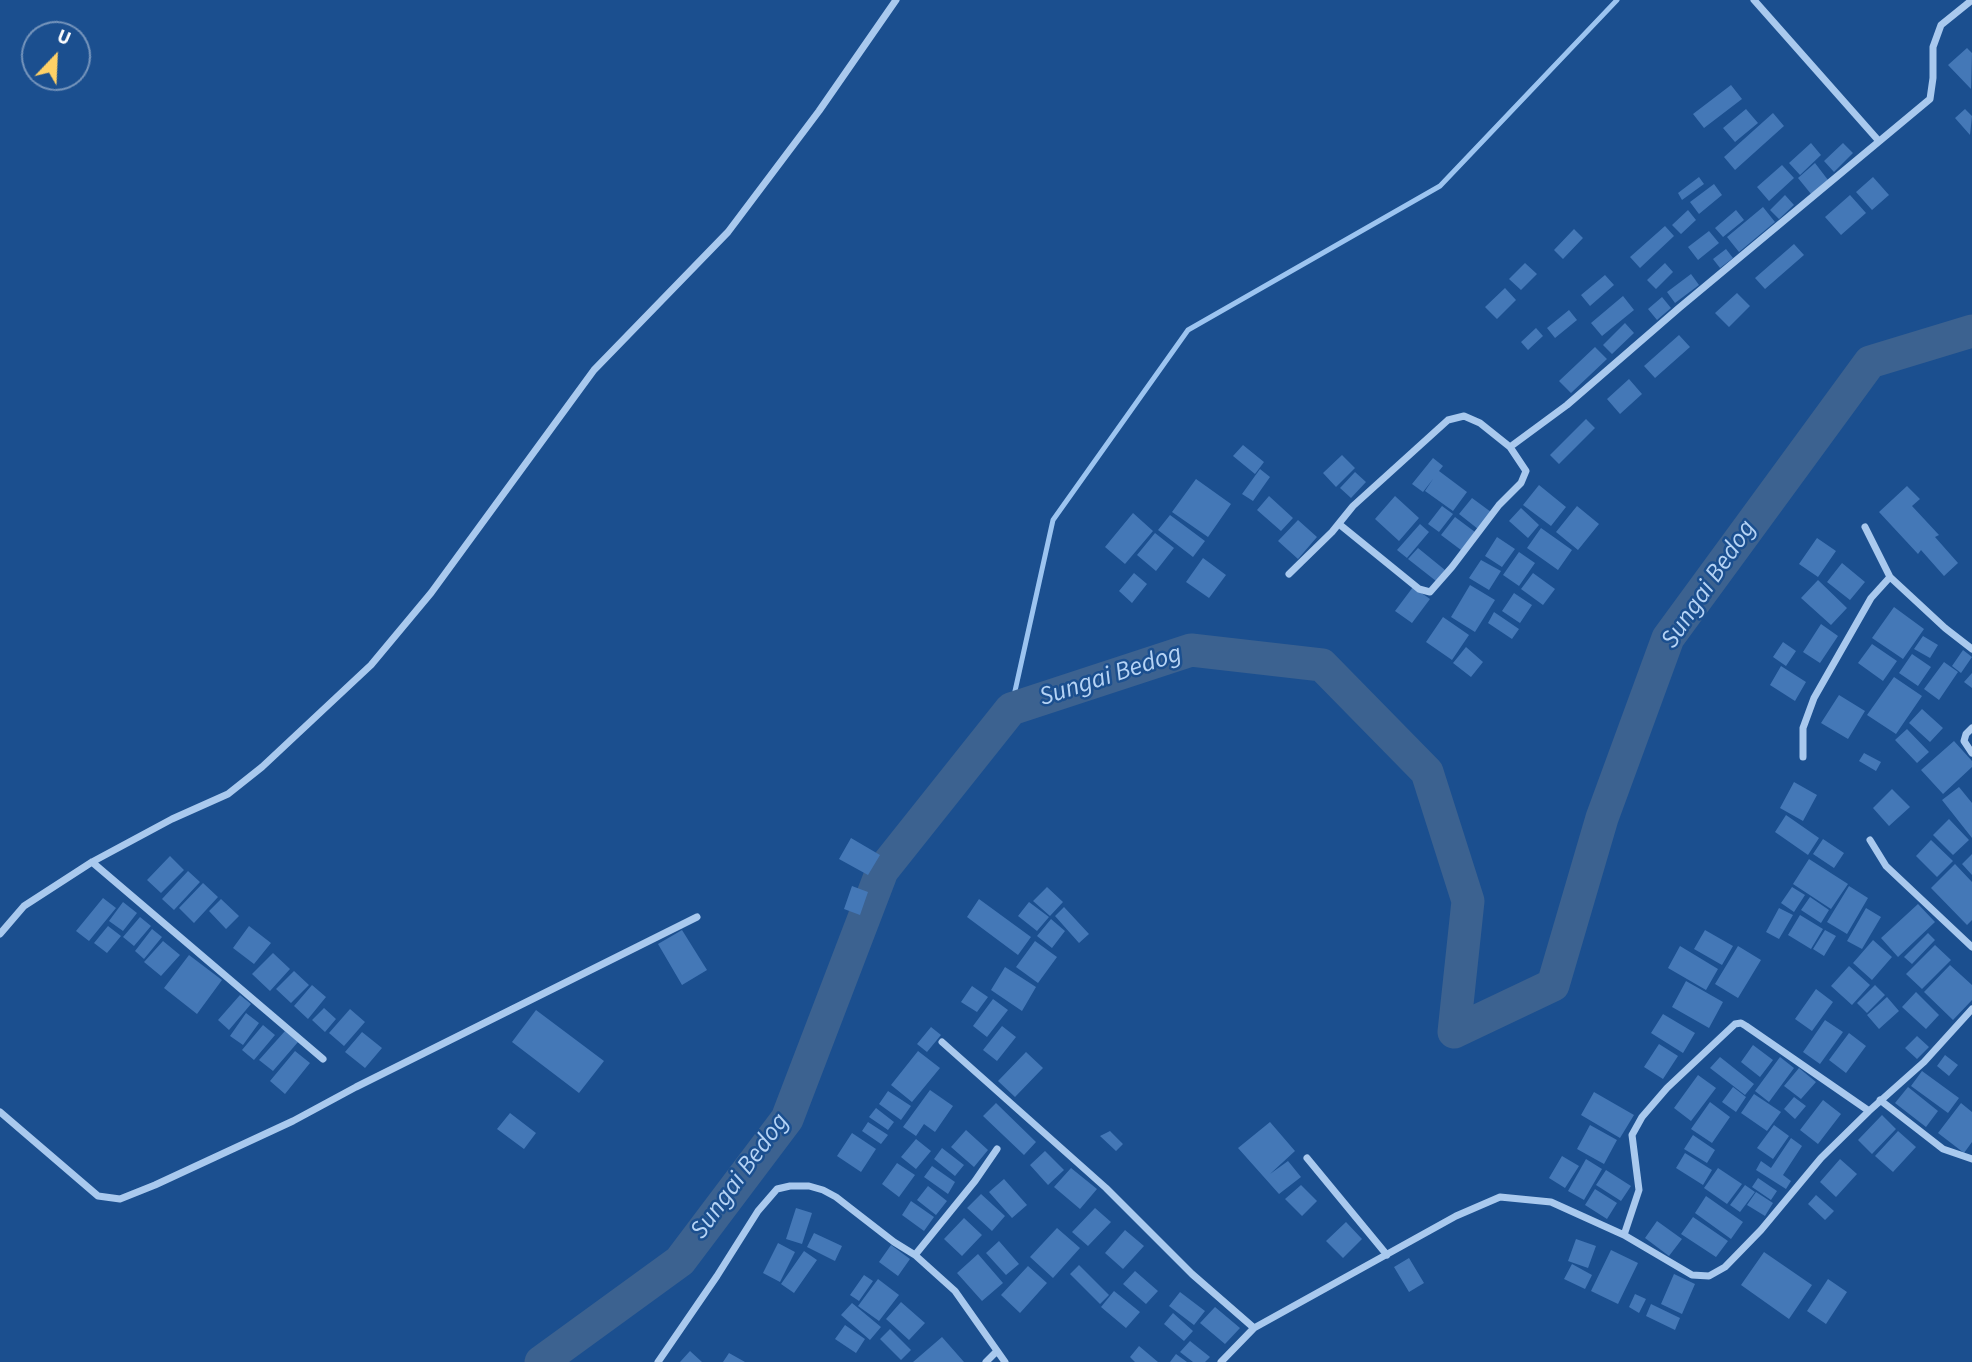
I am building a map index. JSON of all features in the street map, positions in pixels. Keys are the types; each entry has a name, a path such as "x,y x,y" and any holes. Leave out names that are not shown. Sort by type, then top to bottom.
{"street":[{"path":"0,934 24,906 92,862 172,819 228,794 262,767 371,665 431,593 594,370 728,232 819,111 897,0"},
{"path":"1754,0 1878,140"},
{"path":"1510,447 1567,405 1878,140 1930,99 1933,47 1941,25 1972,0"},
{"path":"1289,573 1339,524 1353,506 1448,420 1464,416 1480,423 1510,447 1526,471 1521,483 1499,505 1430,592 1419,589 1339,524"},
{"path":"1865,527 1890,577 1972,649"},
{"path":"1803,757 1803,727 1814,698 1871,598 1890,577"},
{"path":"1972,728 1964,741 1972,753"},
{"path":"1870,840 1886,866 1972,947"},
{"path":"92,862 323,1059"},
{"path":"0,1112 99,1196 120,1199 293,1121 697,917"},
{"path":"1221,1362 1254,1328 1457,1216 1500,1197 1551,1202 1624,1235 1692,1275 1709,1276 1725,1267 1761,1230 1821,1158 1880,1100 1924,1062 1972,1009"},
{"path":"1624,1235 1639,1190 1632,1135 1652,1103 1735,1024 1746,1026 1869,1111"},
{"path":"942,1042 1106,1188 1192,1274 1254,1328"},
{"path":"1880,1100 1943,1149 1972,1159"},
{"path":"915,1255 975,1181 997,1149"},
{"path":"1307,1158 1387,1255"},
{"path":"659,1362 758,1210 776,1189 809,1186 836,1197 915,1255 956,1291 1005,1362"},
{"path":"986,1362 997,1351"}],"building":[{"path":"1967,48 1972,53 1971,89 1948,65"},
{"path":"1731,85 1742,99 1704,128 1693,114"},
{"path":"1746,109 1758,123 1735,142 1723,128"},
{"path":"1965,109 1972,116 1970,135 1955,118"},
{"path":"1773,113 1784,126 1735,170 1724,157"},
{"path":"1811,143 1821,155 1800,175 1789,163"},
{"path":"1843,143 1853,153 1834,172 1824,161"},
{"path":"1815,163 1828,180 1811,194 1798,178"},
{"path":"1782,165 1794,178 1769,201 1757,187"},
{"path":"1699,177 1704,184 1682,200 1678,193"},
{"path":"1873,177 1889,195 1872,210 1856,192"},
{"path":"1714,184 1722,195 1699,214 1690,202"},
{"path":"1785,195 1794,205 1779,219 1770,210"},
{"path":"1850,195 1866,213 1841,235 1825,217"},
{"path":"1763,207 1775,222 1739,252 1727,237"},
{"path":"1688,210 1696,220 1681,234 1672,225"},
{"path":"1736,210 1744,220 1723,237 1715,228"},
{"path":"1665,226 1674,236 1640,268 1630,257"},
{"path":"1574,229 1583,238 1563,259 1554,250"},
{"path":"1709,231 1719,243 1698,260 1688,247"},
{"path":"1794,244 1804,255 1765,289 1755,278"},
{"path":"1726,249 1733,258 1720,268 1713,259"},
{"path":"1525,263 1537,274 1521,290 1509,279"},
{"path":"1665,263 1673,272 1656,289 1647,280"},
{"path":"1691,274 1699,285 1675,303 1667,292"},
{"path":"1605,275 1614,285 1590,306 1581,295"},
{"path":"1505,288 1516,300 1497,319 1485,307"},
{"path":"1737,293 1750,306 1729,327 1715,313"},
{"path":"1623,296 1634,310 1602,336 1591,323"},
{"path":"1662,297 1671,308 1657,320 1648,309"},
{"path":"1569,310 1577,320 1555,338 1547,328"},
{"path":"1625,323 1634,333 1612,354 1603,345"},
{"path":"1536,328 1543,336 1528,350 1521,342"},
{"path":"1679,335 1690,347 1655,378 1644,366"},
{"path":"1595,347 1607,359 1571,393 1559,381"},
{"path":"1629,379 1642,394 1620,414 1607,399"},
{"path":"1586,419 1595,428 1559,464 1550,455"},
{"path":"1243,445 1264,462 1255,474 1233,456"},
{"path":"1342,455 1355,468 1336,487 1323,473"},
{"path":"1433,458 1443,466 1439,471 1467,492 1453,511 1425,491 1433,479 1423,492 1412,484"},
{"path":"1260,469 1270,477 1253,501 1242,494"},
{"path":"1355,472 1366,482 1351,498 1340,488"},
{"path":"1196,479 1231,504 1208,537 1172,512"},
{"path":"1539,485 1566,507 1551,526 1523,505"},
{"path":"1907,486 1920,499 1912,506 1939,535 1935,537 1958,563 1944,576 1921,550 1918,554 1879,512"},
{"path":"1269,496 1293,518 1281,531 1257,510"},
{"path":"1395,496 1419,518 1399,541 1375,519"},
{"path":"1472,498 1491,512 1478,529 1459,514"},
{"path":"1442,506 1453,514 1439,532 1428,524"},
{"path":"1577,506 1599,524 1578,550 1556,532"},
{"path":"1521,508 1539,525 1528,538 1509,521"},
{"path":"1133,513 1153,531 1125,564 1105,547"},
{"path":"1170,515 1205,541 1193,557 1158,530"},
{"path":"1455,517 1475,532 1461,550 1441,535"},
{"path":"1298,520 1317,537 1298,559 1278,541"},
{"path":"1420,524 1429,532 1407,558 1397,550"},
{"path":"1541,528 1572,550 1558,570 1527,548"},
{"path":"1155,533 1174,548 1156,571 1137,555"},
{"path":"1497,537 1515,549 1502,567 1485,556"},
{"path":"1817,538 1836,551 1818,577 1799,564"},
{"path":"1418,548 1445,570 1436,581 1408,559"},
{"path":"1519,552 1535,563 1519,586 1503,575"},
{"path":"1203,558 1226,575 1209,598 1186,582"},
{"path":"1481,560 1501,571 1489,590 1469,578"},
{"path":"1842,563 1865,582 1850,600 1827,582"},
{"path":"1134,573 1147,584 1132,603 1119,591"},
{"path":"1533,573 1555,589 1543,605 1521,589"},
{"path":"1818,580 1847,608 1831,625 1801,598"},
{"path":"1470,585 1495,600 1475,632 1451,617"},
{"path":"1413,587 1430,599 1412,623 1395,611"},
{"path":"1514,593 1532,605 1520,623 1502,611"},
{"path":"1894,607 1924,629 1903,659 1872,638"},
{"path":"1494,612 1519,629 1512,639 1488,623"},
{"path":"1443,617 1469,635 1452,660 1426,642"},
{"path":"1821,624 1838,636 1820,663 1803,652"},
{"path":"1923,636 1938,645 1930,658 1914,649"},
{"path":"1783,642 1796,651 1786,666 1773,657"},
{"path":"1872,644 1897,661 1883,681 1858,663"},
{"path":"1466,647 1483,662 1471,677 1453,663"},
{"path":"1963,650 1972,657 1961,673 1952,666"},
{"path":"1912,654 1931,667 1918,686 1899,673"},
{"path":"1944,662 1958,672 1939,700 1924,689"},
{"path":"1781,666 1806,682 1795,701 1770,685"},
{"path":"1972,673 1972,688 1964,682"},
{"path":"1894,677 1922,696 1896,734 1867,715"},
{"path":"1839,695 1865,711 1848,739 1821,723"},
{"path":"1922,709 1943,728 1930,742 1909,723"},
{"path":"1907,729 1929,752 1917,763 1895,740"},
{"path":"1954,741 1972,761 1972,767 1943,794 1921,770"},
{"path":"1864,753 1881,762 1876,771 1859,761"},
{"path":"1794,782 1817,795 1803,821 1780,808"},
{"path":"1959,787 1972,803 1972,838 1942,800"},
{"path":"1892,789 1910,807 1889,826 1873,808"},
{"path":"1786,815 1819,838 1808,855 1775,832"},
{"path":"1949,819 1969,840 1953,855 1933,835"},
{"path":"851,838 880,855 868,875 839,859"},
{"path":"1823,839 1844,853 1834,868 1813,854"},
{"path":"1931,840 1953,861 1937,877 1916,856"},
{"path":"1972,854 1972,875 1962,864"},
{"path":"170,856 184,870 161,893 147,880"},
{"path":"1809,859 1848,884 1831,909 1793,884"},
{"path":"1955,864 1972,882 1972,920 1967,925 1931,888"},
{"path":"188,871 200,882 174,910 162,899"},
{"path":"203,883 218,897 194,923 179,908"},
{"path":"852,886 868,892 860,915 844,909"},
{"path":"1849,886 1868,898 1847,934 1827,922"},
{"path":"1047,887 1063,902 1050,916 1033,901"},
{"path":"1792,887 1805,895 1794,912 1781,903"},
{"path":"1810,897 1829,910 1821,923 1801,910"},
{"path":"103,898 116,908 89,941 76,931"},
{"path":"221,899 239,916 226,929 209,911"},
{"path":"979,899 1031,937 1018,955 967,917"},
{"path":"123,902 137,913 123,931 109,921"},
{"path":"1029,902 1049,917 1037,931 1018,916"},
{"path":"1918,904 1935,922 1898,957 1881,938"},
{"path":"1064,907 1089,934 1079,943 1055,916"},
{"path":"1779,908 1793,915 1779,939 1766,932"},
{"path":"1866,908 1881,917 1862,949 1847,941"},
{"path":"1800,915 1823,929 1811,949 1788,935"},
{"path":"140,917 151,926 134,946 123,937"},
{"path":"1051,919 1065,931 1052,948 1037,936"},
{"path":"108,926 121,936 107,953 94,943"},
{"path":"249,926 271,943 254,964 233,948"},
{"path":"152,929 162,937 144,959 135,951"},
{"path":"682,930 707,970 682,985 658,944"},
{"path":"1705,930 1733,946 1722,965 1694,949"},
{"path":"1825,930 1836,936 1824,956 1813,949"},
{"path":"1928,933 1935,940 1912,964 1904,957"},
{"path":"1873,940 1892,957 1872,980 1853,963"},
{"path":"163,941 180,955 161,976 144,962"},
{"path":"1035,941 1057,957 1038,983 1016,967"},
{"path":"1935,945 1951,960 1922,989 1906,974"},
{"path":"1680,946 1718,969 1706,990 1668,968"},
{"path":"1738,946 1761,960 1738,998 1715,984"},
{"path":"273,953 290,969 270,991 252,974"},
{"path":"189,955 222,980 197,1014 164,988"},
{"path":"1950,965 1972,985 1972,1000 1953,1020 1924,992"},
{"path":"1849,966 1870,985 1852,1005 1831,986"},
{"path":"1005,967 1036,987 1022,1011 991,990"},
{"path":"294,971 309,985 291,1003 276,989"},
{"path":"1686,981 1723,1002 1709,1028 1672,1007"},
{"path":"312,985 326,997 308,1019 294,1006"},
{"path":"1875,985 1885,995 1867,1013 1857,1003"},
{"path":"972,986 988,997 977,1012 961,1002"},
{"path":"1816,989 1833,1002 1812,1031 1795,1019"},
{"path":"1916,992 1939,1015 1926,1029 1902,1007"},
{"path":"240,995 251,1004 229,1030 218,1020"},
{"path":"1887,997 1899,1011 1879,1029 1867,1015"},
{"path":"993,999 1008,1010 987,1037 973,1026"},
{"path":"324,1008 336,1019 325,1032 312,1020"},
{"path":"350,1009 365,1022 344,1046 329,1033"},
{"path":"536,1010 604,1061 579,1093 512,1042"},
{"path":"246,1013 259,1023 243,1045 230,1036"},
{"path":"1663,1014 1695,1033 1683,1053 1651,1033"},
{"path":"1825,1020 1843,1032 1820,1064 1803,1052"},
{"path":"263,1025 275,1035 254,1060 242,1050"},
{"path":"1002,1026 1016,1037 997,1061 983,1050"},
{"path":"931,1027 941,1035 927,1052 917,1044"},
{"path":"285,1031 298,1042 273,1071 259,1060"},
{"path":"362,1032 382,1048 365,1068 345,1052"},
{"path":"1849,1033 1866,1046 1846,1073 1829,1060"},
{"path":"1917,1036 1929,1047 1917,1059 1905,1048"},
{"path":"1659,1044 1678,1056 1663,1079 1644,1067"},
{"path":"1753,1045 1773,1060 1760,1077 1741,1062"},
{"path":"295,1051 310,1063 285,1094 270,1081"},
{"path":"918,1051 940,1068 912,1102 891,1085"},
{"path":"1026,1052 1043,1068 1015,1097 998,1081"},
{"path":"1945,1055 1958,1065 1949,1076 1937,1066"},
{"path":"1720,1057 1754,1084 1745,1095 1710,1068"},
{"path":"1780,1057 1794,1068 1769,1102 1755,1091"},
{"path":"1799,1068 1816,1082 1801,1099 1784,1086"},
{"path":"1922,1071 1959,1098 1948,1113 1911,1086"},
{"path":"1698,1075 1716,1088 1691,1121 1674,1108"},
{"path":"1733,1087 1746,1097 1736,1112 1722,1102"},
{"path":"1908,1087 1938,1111 1926,1127 1895,1103"},
{"path":"930,1090 953,1106 935,1132 924,1124 916,1136 903,1127"},
{"path":"888,1091 911,1106 901,1120 879,1104"},
{"path":"1594,1092 1634,1115 1620,1138 1581,1115"},
{"path":"1754,1094 1781,1112 1767,1131 1741,1113"},
{"path":"1794,1097 1806,1106 1795,1119 1784,1109"},
{"path":"1823,1100 1841,1114 1818,1144 1800,1130"},
{"path":"1710,1102 1730,1117 1712,1143 1691,1129"},
{"path":"996,1103 1036,1142 1024,1155 983,1116"},
{"path":"1961,1103 1972,1112 1972,1142 1964,1153 1938,1133"},
{"path":"876,1108 894,1122 888,1130 869,1117"},
{"path":"510,1113 536,1133 524,1149 497,1129"},
{"path":"1882,1115 1896,1129 1872,1154 1858,1140"},
{"path":"868,1122 888,1135 881,1144 862,1131"},
{"path":"1270,1122 1295,1151 1270,1174 1288,1161 1301,1177 1279,1194 1238,1148"},
{"path":"1590,1125 1617,1140 1604,1164 1577,1149"},
{"path":"1774,1125 1789,1136 1773,1159 1757,1148"},
{"path":"966,1130 988,1150 974,1167 951,1147"},
{"path":"1110,1131 1123,1144 1116,1151 1100,1136"},
{"path":"1898,1131 1916,1147 1893,1172 1875,1156"},
{"path":"852,1133 876,1149 861,1172 837,1156"},
{"path":"1693,1135 1715,1150 1707,1163 1684,1149"},
{"path":"1791,1138 1802,1146 1783,1175 1791,1181 1786,1189 1756,1170 1761,1161 1771,1168"},
{"path":"916,1139 931,1151 916,1169 901,1157"},
{"path":"942,1148 964,1165 955,1176 934,1159"},
{"path":"1045,1151 1064,1170 1048,1185 1030,1165"},
{"path":"1685,1153 1712,1170 1703,1185 1676,1168"},
{"path":"1562,1156 1579,1166 1565,1188 1549,1178"},
{"path":"1586,1159 1602,1169 1584,1200 1568,1191"},
{"path":"1840,1159 1857,1174 1836,1197 1820,1182"},
{"path":"897,1163 915,1175 899,1197 882,1184"},
{"path":"932,1166 955,1182 948,1194 924,1177"},
{"path":"1071,1168 1097,1189 1080,1209 1054,1187"},
{"path":"1718,1168 1742,1184 1727,1204 1704,1188"},
{"path":"1606,1170 1631,1186 1621,1201 1596,1185"},
{"path":"1758,1178 1777,1191 1771,1200 1752,1187"},
{"path":"1004,1179 1027,1205 1012,1218 989,1192"},
{"path":"1301,1185 1317,1201 1302,1216 1285,1199"},
{"path":"1745,1185 1755,1192 1740,1212 1730,1205"},
{"path":"928,1186 947,1201 936,1215 917,1200"},
{"path":"1595,1189 1617,1203 1607,1219 1585,1205"},
{"path":"1756,1192 1773,1203 1765,1216 1747,1205"},
{"path":"981,1194 1005,1216 992,1231 967,1208"},
{"path":"1816,1195 1834,1211 1825,1220 1808,1204"},
{"path":"1706,1196 1743,1222 1731,1239 1695,1213"},
{"path":"911,1201 934,1217 924,1231 902,1215"},
{"path":"796,1208 812,1213 802,1244 786,1239"},
{"path":"1095,1208 1111,1222 1088,1246 1072,1232"},
{"path":"1693,1217 1728,1241 1716,1257 1681,1234"},
{"path":"964,1218 982,1235 962,1256 944,1239"},
{"path":"1657,1221 1682,1239 1669,1256 1645,1238"},
{"path":"1346,1222 1362,1239 1343,1258 1326,1241"},
{"path":"1057,1228 1080,1248 1053,1278 1030,1257"},
{"path":"1125,1230 1144,1246 1123,1269 1105,1253"},
{"path":"814,1233 842,1246 835,1261 807,1247"},
{"path":"1576,1239 1596,1246 1588,1268 1568,1261"},
{"path":"999,1241 1019,1264 1006,1275 986,1253"},
{"path":"778,1243 795,1252 780,1282 763,1273"},
{"path":"891,1245 910,1259 898,1276 879,1262"},
{"path":"1611,1250 1638,1263 1618,1304 1591,1291"},
{"path":"804,1251 817,1260 794,1293 781,1284"},
{"path":"1764,1252 1812,1285 1789,1319 1741,1285"},
{"path":"978,1254 1003,1283 982,1301 957,1273"},
{"path":"1409,1258 1424,1283 1409,1292 1394,1267"},
{"path":"1572,1264 1592,1275 1585,1289 1564,1279"},
{"path":"1079,1265 1109,1295 1100,1304 1070,1274"},
{"path":"1028,1266 1047,1283 1020,1313 1001,1295"},
{"path":"1135,1271 1158,1291 1146,1304 1123,1284"},
{"path":"1674,1274 1695,1284 1682,1314 1661,1304"},
{"path":"864,1275 873,1281 859,1301 850,1295"},
{"path":"878,1279 899,1295 879,1321 858,1306"},
{"path":"1828,1279 1847,1292 1826,1324 1807,1311"},
{"path":"1114,1291 1140,1312 1126,1328 1101,1307"},
{"path":"1180,1292 1205,1311 1194,1325 1169,1306"},
{"path":"1635,1294 1646,1299 1639,1313 1629,1307"},
{"path":"901,1302 925,1323 909,1340 886,1319"},
{"path":"852,1303 881,1327 870,1340 841,1315"},
{"path":"1651,1304 1680,1318 1675,1330 1646,1316"},
{"path":"1215,1307 1240,1328 1225,1344 1200,1323"},
{"path":"1173,1313 1193,1331 1184,1341 1164,1324"},
{"path":"845,1325 865,1339 856,1353 835,1339"},
{"path":"890,1329 911,1350 901,1360 880,1339"},
{"path":"942,1337 964,1362 913,1362"},
{"path":"1190,1341 1210,1357 1205,1362 1193,1362 1180,1352"},
{"path":"1139,1346 1158,1362 1135,1362 1130,1357"},
{"path":"690,1351 702,1362 680,1362"},
{"path":"729,1353 745,1362 723,1362"},
{"path":"1176,1354 1187,1362 1170,1362"}],"waterway":[{"path":"1011,709 1053,520 1188,330 1440,186 1617,0"},
{"name":"Sungai Bedog","path":"541,1362 680,1261 787,1119 882,871 1011,709 1191,650 1322,665 1427,772 1468,901 1454,1032 1553,985 1602,818 1668,638 1870,362 1972,331"}]}
